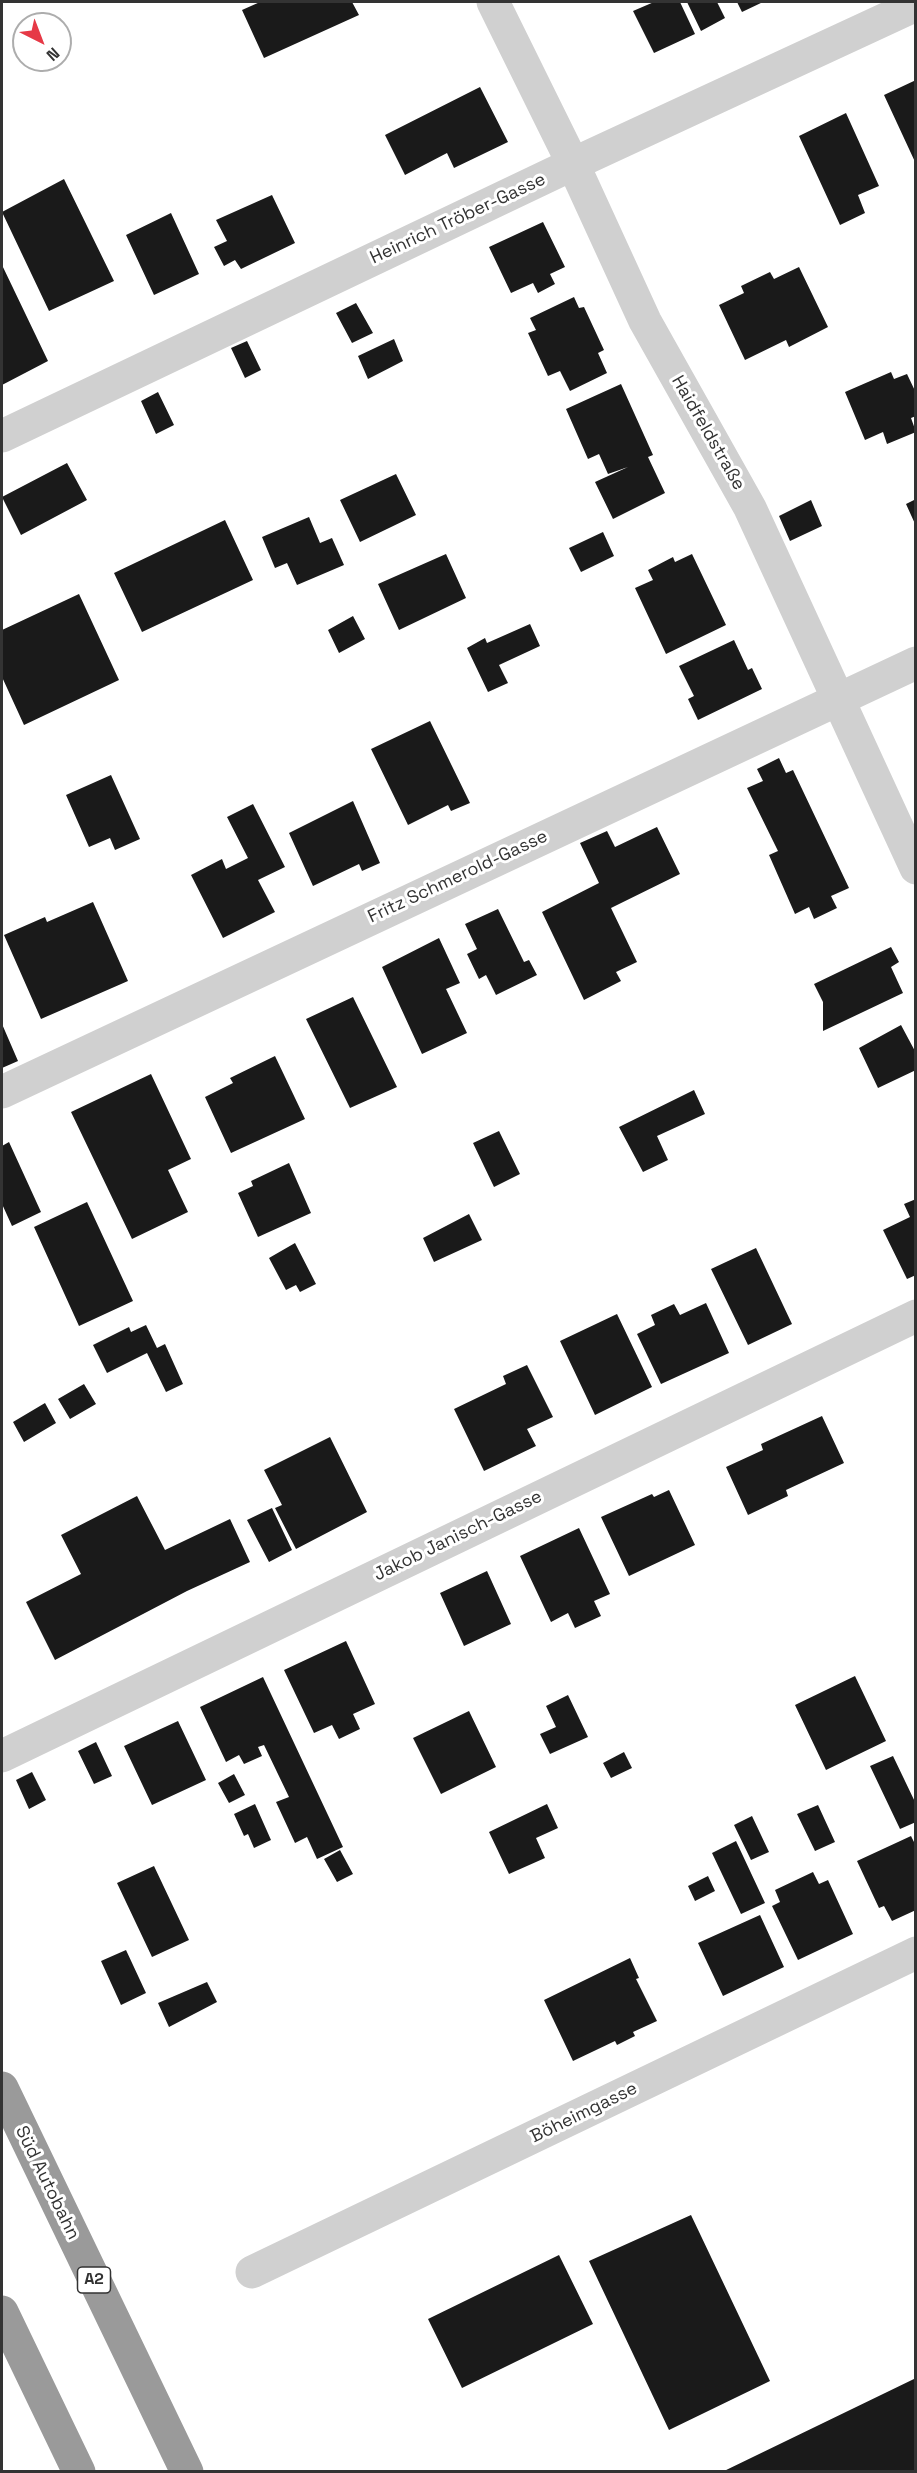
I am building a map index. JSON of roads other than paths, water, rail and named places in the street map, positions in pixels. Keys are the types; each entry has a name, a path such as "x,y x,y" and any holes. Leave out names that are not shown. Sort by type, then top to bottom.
{"highway":[{"name":"Süd Autobahn","path":"2,2088 188,2472"},
{"path":"2,2312 79,2472"}],"street":[{"name":"Haidfeldstraße","path":"493,2 573,164 645,321 750,508 836,700 915,868"},
{"name":"Heinrich Tröber-Gasse","path":"2,436 573,164 915,5"},
{"name":"Fritz Schmerold-Gasse","path":"2,1092 915,663"},
{"name":"Jakob Janisch-Gasse","path":"2,1756 915,1316"},
{"name":"Böheimgasse","path":"252,2272 915,1953"}]}
